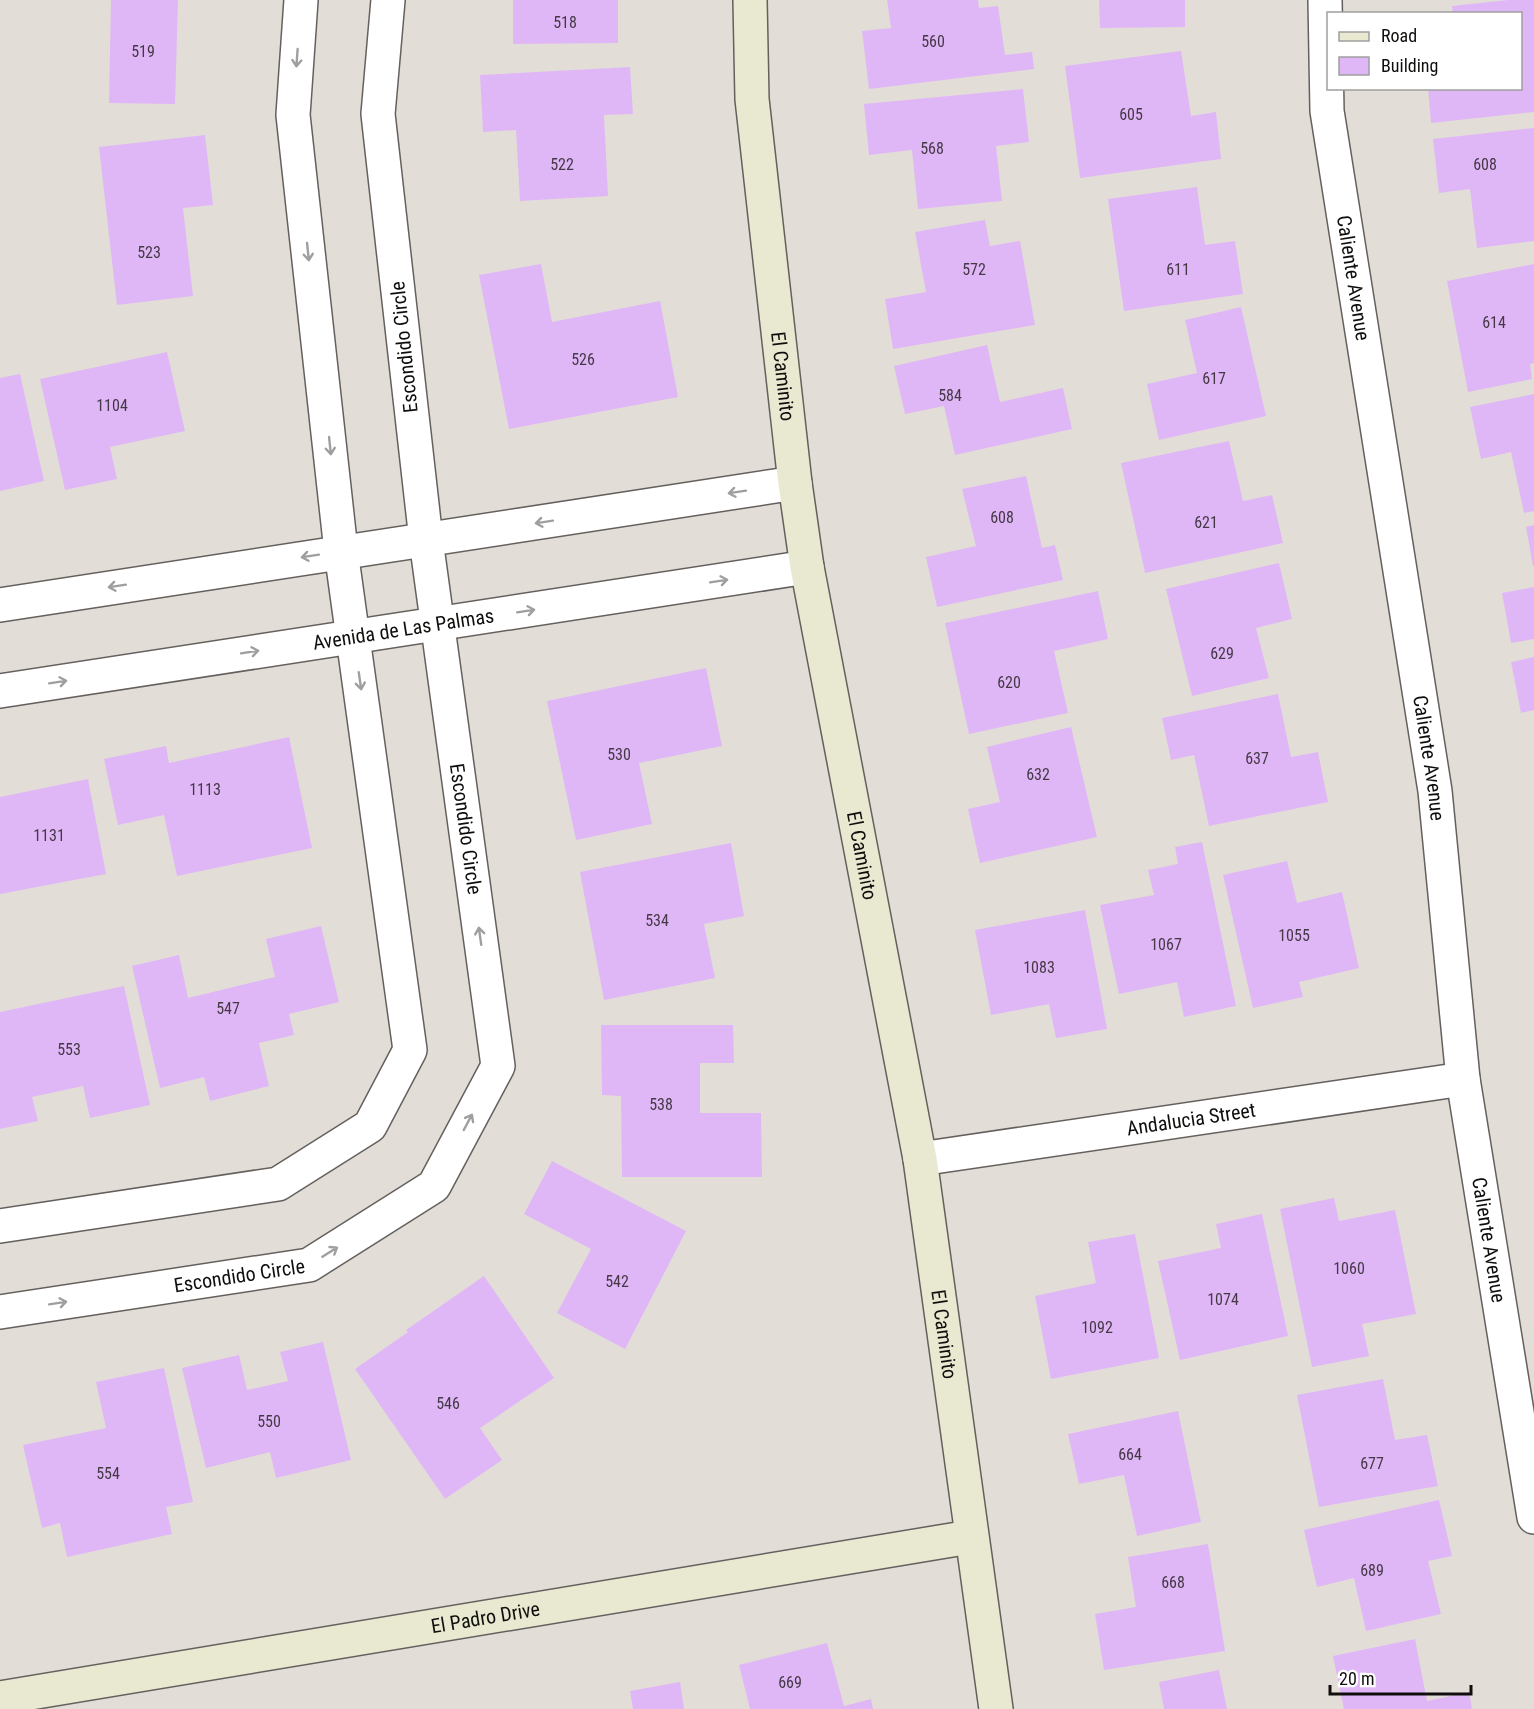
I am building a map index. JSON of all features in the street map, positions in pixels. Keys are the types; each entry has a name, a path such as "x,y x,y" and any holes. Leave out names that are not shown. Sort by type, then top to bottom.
{"street":[{"path":"0,1226 278,1184 370,1126 410,1050 341,551 293,115 301,0"},
{"name":"Escondido Circle","path":"0,1312 309,1265 434,1186 498,1066 426,540 378,114 388,0"},
{"name":"El Caminito","path":"750,0 752,99 795,483 807,567 920,1159 970,1537 996,1709"},
{"name":"Caliente Avenue","path":"1325,0 1327,111 1436,791 1463,1079 1534,1517"},
{"path":"0,605 795,483"},
{"name":"Avenida de Las Palmas","path":"0,692 807,567"},
{"name":"Andalucia Street","path":"920,1159 1463,1079"},
{"name":"El Padro Drive","path":"0,1698 970,1537"}],"building":[{"path":"111,0 178,0 175,104 109,103"},
{"path":"513,0 618,0 618,43 513,44"},
{"path":"887,0 978,0 979,8 998,6 1005,55 1032,52 1034,69 869,89 862,31 891,28"},
{"path":"1099,0 1185,0 1185,27 1100,28"},
{"path":"1508,0 1534,0 1534,112 1431,123 1428,90 1522,90 1522,12 1453,12 1452,6"},
{"path":"1181,51 1191,116 1216,112 1221,159 1080,178 1065,66"},
{"path":"630,67 633,114 604,115 608,196 520,201 516,130 483,132 480,75"},
{"path":"1023,89 1029,142 996,146 1002,201 918,209 912,150 869,155 864,104"},
{"path":"1534,128 1534,241 1477,248 1470,189 1439,193 1433,139"},
{"path":"205,135 213,205 183,208 193,296 117,305 99,147"},
{"path":"1197,187 1205,245 1235,241 1243,294 1124,311 1108,199"},
{"path":"985,220 990,246 1020,241 1035,325 893,349 885,299 926,292 915,232"},
{"path":"541,264 552,322 660,301 678,397 509,429 479,275"},
{"path":"1534,264 1534,363 1530,364 1532,379 1468,392 1447,281"},
{"path":"1241,307 1266,416 1159,440 1147,384 1197,373 1185,320"},
{"path":"987,345 1000,402 1063,388 1072,429 955,455 944,406 905,414 894,366"},
{"path":"167,352 185,431 110,447 117,479 65,490 40,379"},
{"path":"20,374 44,481 0,491 0,378"},
{"path":"1534,394 1534,511 1524,513 1511,452 1481,459 1470,407"},
{"path":"1229,441 1243,501 1272,495 1283,543 1145,573 1121,463"},
{"path":"1026,476 1042,548 1055,545 1063,580 937,607 926,557 976,546 962,489"},
{"path":"1534,525 1534,566 1533,566 1526,527"},
{"path":"1279,563 1292,619 1256,628 1269,678 1192,696 1166,589"},
{"path":"1534,587 1534,639 1511,643 1502,593"},
{"path":"1098,591 1108,639 1054,651 1068,713 969,734 945,623"},
{"path":"1534,657 1534,710 1521,713 1511,662"},
{"path":"706,668 722,746 639,763 652,824 576,840 547,701"},
{"path":"1278,694 1291,757 1318,752 1328,802 1209,826 1194,755 1171,760 1162,718"},
{"path":"1071,727 1097,837 980,863 968,809 1000,802 987,747"},
{"path":"289,737 312,848 177,876 164,815 118,825 104,759 166,746 169,763"},
{"path":"88,779 106,874 0,894 0,797"},
{"path":"1202,842 1236,1006 1184,1017 1177,982 1119,994 1100,905 1154,895 1148,870 1178,864 1175,847"},
{"path":"731,843 744,916 704,924 715,978 604,1000 580,872"},
{"path":"1287,861 1297,903 1342,892 1359,968 1299,982 1303,997 1253,1008 1223,875"},
{"path":"1085,910 1107,1029 1056,1038 1049,1004 991,1015 975,930"},
{"path":"321,926 339,1002 289,1014 294,1035 259,1043 269,1086 210,1101 204,1077 160,1088 132,966 179,955 188,998 275,977 266,939"},
{"path":"124,986 150,1105 90,1118 83,1086 32,1097 38,1121 0,1129 0,1012"},
{"path":"601,1025 733,1025 734,1063 700,1063 700,1113 761,1113 762,1177 622,1177 621,1096 602,1095"},
{"path":"552,1161 686,1231 625,1349 557,1313 591,1249 524,1214"},
{"path":"1334,1198 1339,1221 1395,1210 1416,1314 1362,1324 1369,1356 1312,1367 1280,1209"},
{"path":"1262,1214 1288,1336 1180,1360 1158,1261 1221,1248 1216,1224"},
{"path":"1135,1234 1159,1358 1051,1379 1035,1296 1096,1283 1088,1242"},
{"path":"484,1276 554,1378 480,1428 502,1460 445,1499 355,1369 408,1332 406,1330"},
{"path":"323,1342 351,1460 276,1478 270,1452 206,1468 182,1368 239,1355 247,1390 288,1381 280,1352"},
{"path":"164,1368 193,1502 166,1507 172,1534 67,1557 60,1523 42,1528 23,1445 106,1428 96,1382"},
{"path":"1383,1379 1395,1440 1427,1435 1438,1486 1319,1507 1297,1395"},
{"path":"1178,1411 1201,1522 1137,1536 1124,1475 1079,1484 1068,1434"},
{"path":"1439,1500 1452,1556 1428,1561 1441,1614 1366,1631 1354,1578 1317,1587 1304,1530"},
{"path":"1208,1544 1225,1651 1104,1670 1095,1614 1136,1607 1128,1557"},
{"path":"1415,1639 1427,1701 1469,1692 1472,1709 1344,1709 1333,1656"},
{"path":"827,1643 844,1706 871,1699 873,1709 750,1709 739,1665"},
{"path":"1219,1670 1227,1709 1164,1709 1159,1682"},
{"path":"680,1682 684,1709 633,1709 630,1691"}]}
